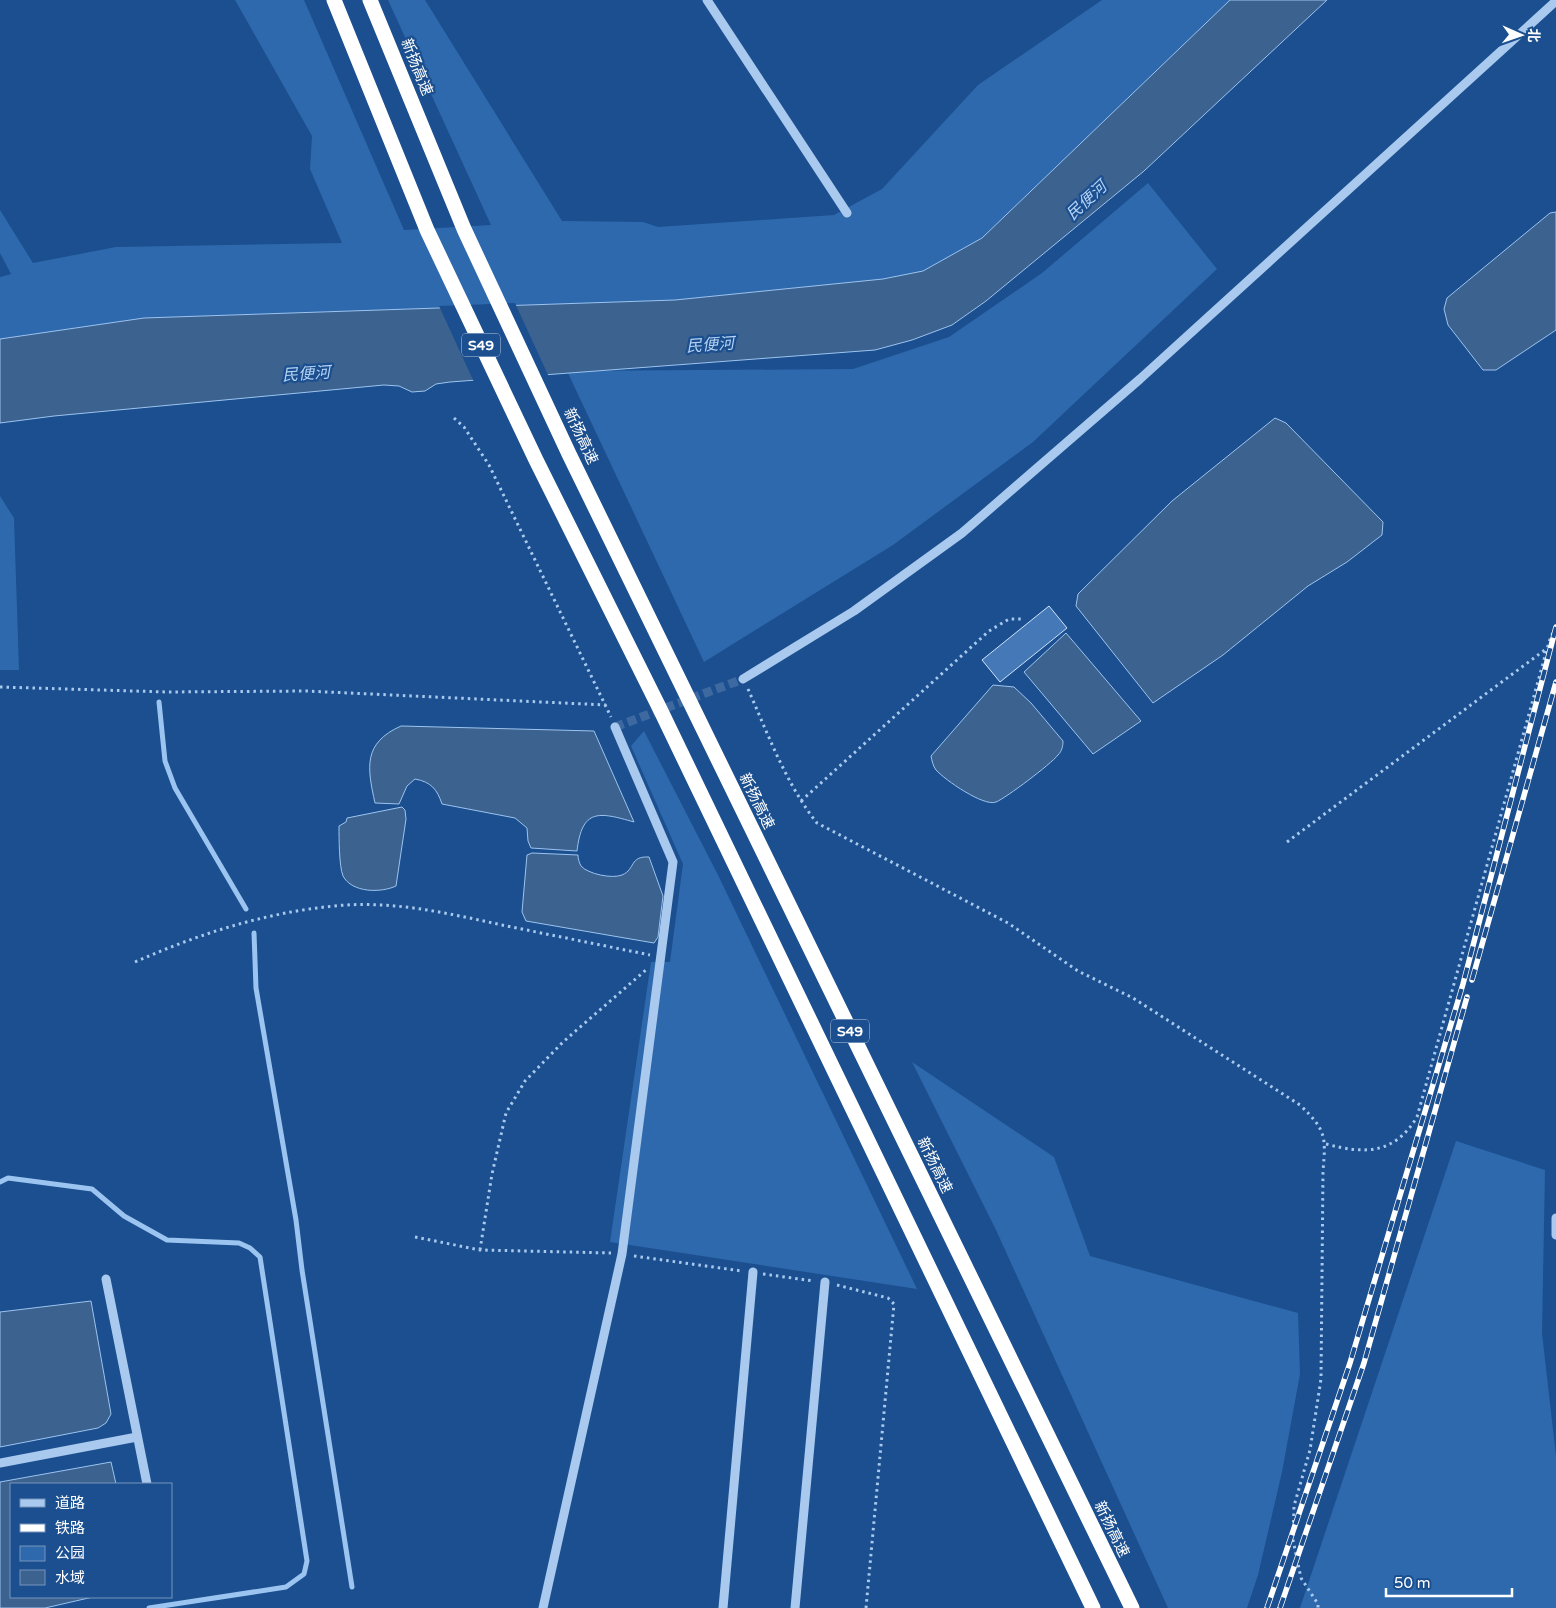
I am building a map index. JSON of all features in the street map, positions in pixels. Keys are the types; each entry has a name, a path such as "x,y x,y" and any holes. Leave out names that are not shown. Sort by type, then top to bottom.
{"highway":[{"name":"S49","path":"334,0 427,230 536,460 668,727 1093,1608"},
{"name":"新扬高速","path":"370,0 464,229 569,454 1132,1608"}],"street":[{"path":"707,0 847,213"},
{"path":"743,679 854,611 962,533 1140,379 1556,1"},
{"path":"543,1608 622,1254 673,862 615,727"},
{"path":"1556,1218 1556,1234"},
{"path":"723,1608 753,1272"},
{"path":"106,1279 147,1483"},
{"path":"795,1608 825,1282"},
{"path":"0,1463 137,1437"}],"path":[{"path":"454,418 464,426 490,465 615,727"},
{"path":"801,801 989,631 1008,619 1022,618"},
{"path":"1326,1144 1353,1151 1376,1149 1395,1142 1408,1131 1417,1117 1547,649 1551,636 1556,629"},
{"path":"1287,842 1547,649"},
{"path":"743,679 801,801 816,823 1008,924 1078,971 1133,998 1300,1105 1319,1123 1326,1144 1323,1171 1321,1379 1310,1450 1294,1506 1293,1540 1301,1578 1318,1604 1318,1608"},
{"path":"0,687 167,692 306,691 606,705"},
{"path":"135,962 187,939 240,923 335,905 393,906 440,911 661,957"},
{"path":"480,1250 492,1174 506,1114 524,1081 563,1042 661,957"}],"green space":[{"path":"235,0 304,0 404,230 491,225 388,0 425,0 562,221 643,222 658,227 834,215 882,189 978,85 1102,0 1230,0 982,238 923,271 883,279 675,300 144,318 0,339 0,277 11,274 0,253 0,210 33,263 116,247 342,243 310,169 312,136"},
{"path":"1148,183 1217,269 1033,442 893,545 704,662 567,371 853,369 949,337 1042,273"},
{"path":"0,496 14,518 19,670 0,670"},
{"path":"644,731 718,875 917,1289 610,1242 651,962 670,962 683,864 631,746"},
{"path":"912,1062 1054,1157 1090,1256 1298,1313 1300,1374 1282,1472 1258,1575 1247,1608 1168,1608 996,1230"},
{"path":"1456,1141 1545,1170 1542,1333 1556,1456 1556,1608 1300,1608"}],"water":[{"name":"民便河","path":"1230,0 1327,0 1144,171 986,301 952,325 912,340 875,350 450,382 436,384 425,391 412,392 399,386 384,385 54,416 0,423 0,339 144,318 675,300 883,279 923,271 982,238"},
{"path":"1556,212 1556,330 1496,370 1483,370 1448,325 1444,309 1447,298 1550,213"},
{"path":"1275,418 1286,423 1383,522 1382,535 1347,562 1308,586 1223,655 1153,703 1076,606 1078,594 1172,501"},
{"path":"1066,633 1141,721 1093,754 1024,672"},
{"path":"993,685 1014,687 1031,703 1063,741 1060,752 1047,766 1009,794 996,802 990,802 974,797 947,780 936,770 931,756"},
{"path":"401,726 594,731 634,822 611,816 602,815 594,817 588,820 583,827 577,851 531,848 528,841 527,828 515,818 442,804 433,787 421,780 415,779 407,786 399,804 375,803 370,778 371,757 374,748 380,740"},
{"path":"402,807 405,810 406,819 396,886 383,890 367,890 347,882 343,876 339,852 339,826 346,822 347,818"},
{"path":"532,853 578,855 580,865 584,869 606,876 622,875 638,859 649,857 663,896 658,937 654,943 526,921 522,912 527,855"},
{"path":"91,1301 111,1414 106,1423 98,1428 0,1447 0,1312"},
{"path":"111,1462 116,1483 10,1483 10,1598 89,1598 45,1608 0,1608 0,1482"}],"pier":[{"path":"515,303 549,377 474,382 439,306"}],"building":[{"path":"1049,606 1067,628 1000,682 982,660"}],"waterway":[{"path":"159,702 165,761 175,788 246,909"},
{"path":"254,933 256,988 296,1220 302,1270 352,1587"},
{"path":"0,1182 8,1178 92,1189 124,1216 167,1240 239,1243 250,1248 260,1257 307,1561 304,1574 286,1587 149,1608"}],"tunnel":[{"path":"615,727 743,679"}],"railway":[{"path":"1267,1608 1350,1363 1463,984 1556,627"},
{"path":"1472,980 1556,682"},
{"path":"1280,1608 1364,1363 1467,997"}]}
